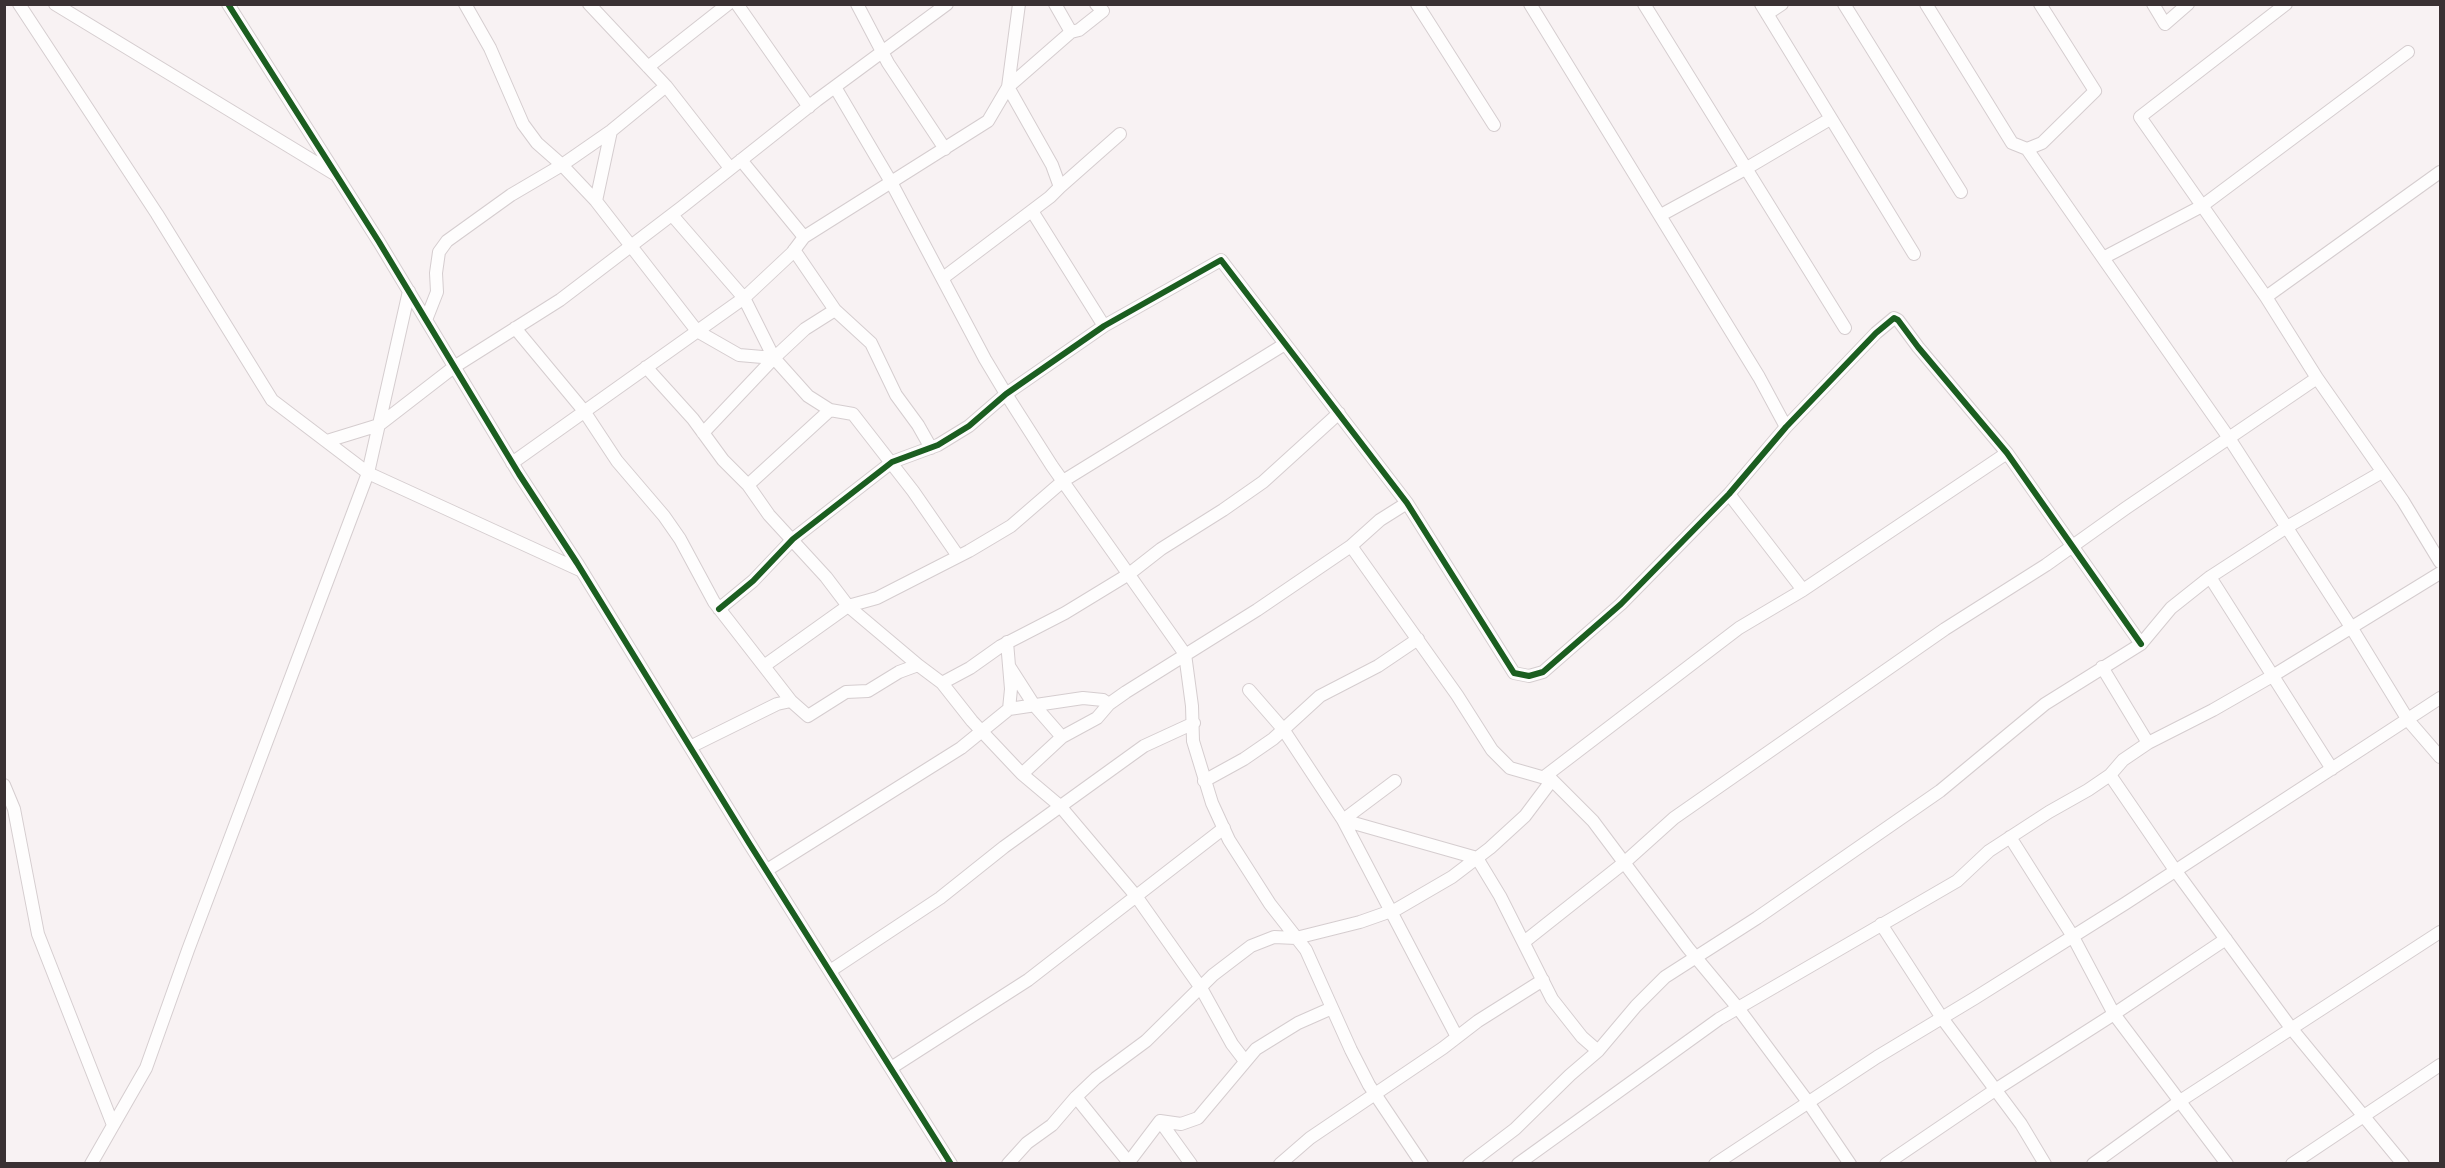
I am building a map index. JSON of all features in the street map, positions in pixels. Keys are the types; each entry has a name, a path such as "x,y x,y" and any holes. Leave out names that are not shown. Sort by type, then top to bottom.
{"street":[{"path":"19,4 157,214 272,400 368,473 582,571"},
{"path":"56,4 337,176"},
{"path":"228,4 951,1164"},
{"path":"589,4 666,86 730,168"},
{"path":"648,67 728,4"},
{"path":"737,4 808,107"},
{"path":"857,4 883,54 945,149"},
{"path":"327,441 379,425 454,367 560,300 808,107 883,54 947,4"},
{"path":"1019,4 1008,87 1052,165 1060,187"},
{"path":"1055,4 1071,32"},
{"path":"512,463 744,298 794,250 804,237 988,121 1008,87 1071,32 1079,30 1103,11 1096,4"},
{"path":"1417,4 1494,125"},
{"path":"1530,4 1759,376 1786,428"},
{"path":"1644,4 1845,328"},
{"path":"1782,4 1764,9 1914,254"},
{"path":"1844,4 1961,192"},
{"path":"1926,4 2012,143 2027,149 2229,438 2287,526 2408,720 2440,757"},
{"path":"2027,149 2042,143 2096,91 2040,4"},
{"path":"2153,4 2165,24 2188,4"},
{"path":"2286,4 2140,117 2266,297 2317,378 2440,562"},
{"path":"470,6 523,124 537,143 562,165 596,201 697,331 739,355 774,358"},
{"path":"2103,258 2202,206 2408,52"},
{"path":"426,320 436,292 435,273 439,252 447,241 511,195 562,165 611,131 666,86"},
{"path":"835,87 891,182 1006,393 1063,481 1185,654 1194,723 1193,741 1204,781 1224,828 1270,904 1306,950 1351,1050 1375,1093 1422,1164"},
{"path":"1661,215 1830,119"},
{"path":"596,201 611,131"},
{"path":"942,278 1032,211 1120,134"},
{"path":"741,160 804,237"},
{"path":"2266,297 2440,172"},
{"path":"1032,211 1104,326"},
{"path":"672,215 744,298 774,358 808,396 830,410 854,414 892,462 958,556"},
{"path":"794,250 836,310 871,343 896,395 918,425 931,448"},
{"path":"719,609 753,582 793,539 892,462 931,448 969,426 1006,393 1104,326 1221,260 1407,503 1514,673 1529,676 1543,672 1621,604 1729,494 1786,428 1876,333 1894,318 2007,453 2140,644"},
{"path":"91,1164 146,1068 188,950 368,473 409,291"},
{"path":"703,434 774,358 805,329 836,310"},
{"path":"515,328 584,411 617,461 664,516 680,539 719,609 791,701 808,716 846,692 868,691 899,672 918,665"},
{"path":"764,666 848,606 877,598 1011,526 1063,481 1285,344"},
{"path":"646,367 848,606 942,683 1022,774 1060,807 1136,896 1201,988 1232,1044 1245,1061"},
{"path":"1524,942 1625,862 1674,818 1945,629 2046,565 2317,378"},
{"path":"748,485 830,410"},
{"path":"942,683 1007,642 1065,613 1129,574 1161,549 1263,482 1339,413"},
{"path":"1008,1164 1028,1143 1052,1125 1096,1078 1146,1041 1214,975 1251,946 1274,937 1296,938 1391,912 1452,877 1525,816 1548,778 1739,628 1803,590 2007,453"},
{"path":"1469,1164 1515,1129 1598,1051 1665,977 1757,918 1940,791 2045,704 2140,644 2171,608 2210,577 2287,526 2382,472"},
{"path":"1729,494 1803,590"},
{"path":"1022,774 1062,737 1097,718 1109,704 1257,610 1351,546 1380,520 1407,503"},
{"path":"1351,546 1457,694 1492,750 1510,768 1548,778 1593,820 1695,956 1738,1008 1808,1102 1850,1164"},
{"path":"1518,1164 1719,1019 1957,881 1989,851 2110,775 2123,760 2148,743 2213,710 2274,675 2440,573"},
{"path":"2210,577 2332,769"},
{"path":"1204,781 1244,759 1320,696 1378,666 1418,639"},
{"path":"1007,642 1011,689 1009,709"},
{"path":"1009,666 1034,705 1062,737"},
{"path":"2103,667 2148,743"},
{"path":"1249,690 1283,729 1343,820 1457,1037"},
{"path":"767,870 962,747 1009,709 1083,698 1103,700 1109,704"},
{"path":"1715,1164 1877,1057 2175,870 2440,698"},
{"path":"690,747 777,704 791,701"},
{"path":"830,971 940,898 1004,847 1144,746 1194,723"},
{"path":"2110,775 2175,870 2292,1028 2403,1164"},
{"path":"1343,820 1395,781"},
{"path":"4,785 14,809 38,934 113,1125"},
{"path":"1343,820 1477,858 1500,896 1552,999 1582,1037 1598,1051"},
{"path":"891,1068 1028,980 1224,828"},
{"path":"2010,837 2072,935 2114,1014 2227,1164"},
{"path":"1881,924 1942,1018 2021,1124 2045,1164"},
{"path":"2092,1164 2180,1101 2440,932"},
{"path":"1886,1164 2226,939"},
{"path":"1280,1164 1310,1138 1478,1021 1543,980"},
{"path":"1160,1121 1181,1124 1198,1118 1256,1049 1298,1023 1332,1008"},
{"path":"2292,1164 2440,1065"},
{"path":"1076,1097 1130,1163 1160,1121"},
{"path":"1160,1121 1191,1164"}],"cycle path":[{"path":"228,4 379,242 519,474 577,563 749,843 951,1164"},
{"path":"719,609 753,581 793,539 892,462 938,445 969,426 1006,394 1104,326 1221,260 1407,503 1514,673 1529,676 1543,672 1621,604 1729,494 1786,427 1876,333 1894,318 2007,453 2141,644"}]}
